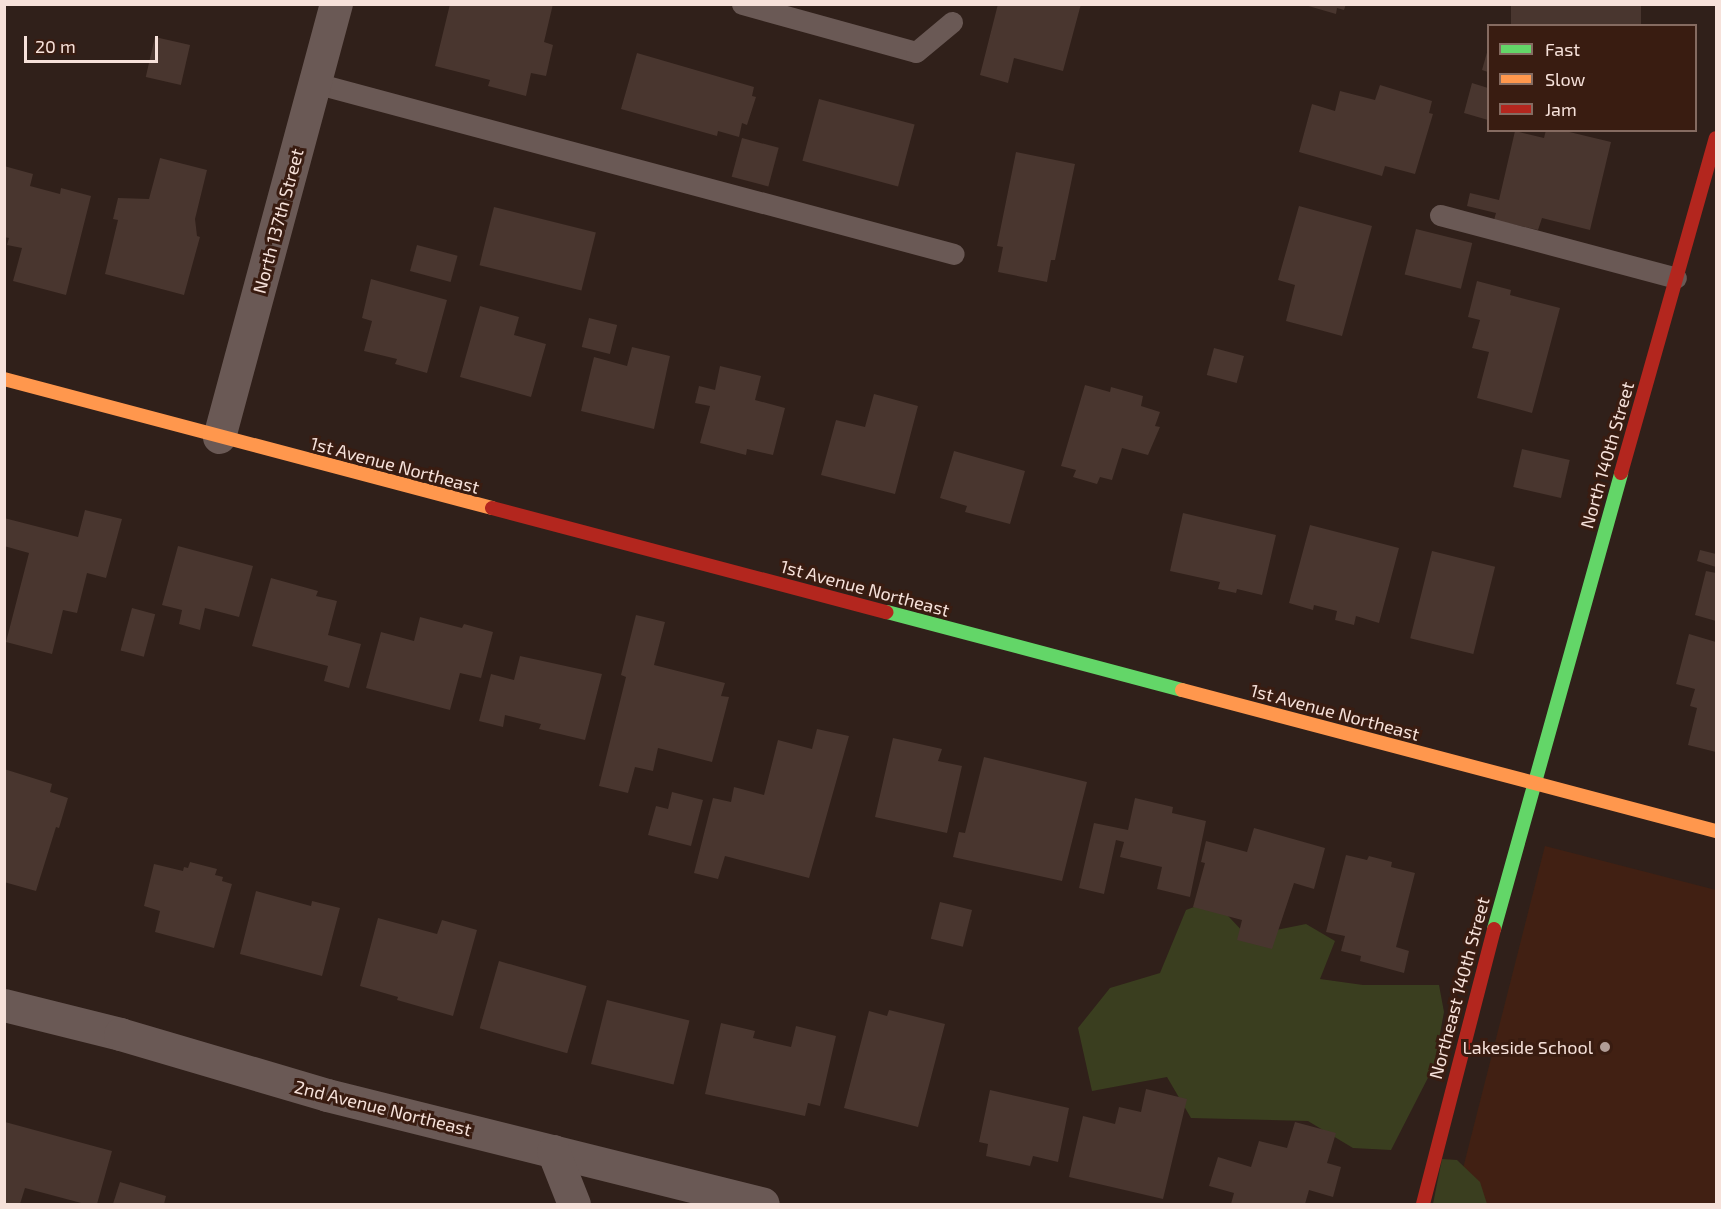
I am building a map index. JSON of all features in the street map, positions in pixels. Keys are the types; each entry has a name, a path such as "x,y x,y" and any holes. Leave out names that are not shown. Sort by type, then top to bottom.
{"street":[{"name":"North 137th Street","path":"219,437 336,4"},
{"name":"North 140th Street","path":"1533,782 1716,138"},
{"name":"1st Avenue Northeast","path":"4,379 1716,831"},
{"name":"Northeast 140th Street","path":"1423,1204 1533,782"},
{"name":"2nd Avenue Northeast","path":"4,1005 120,1034 327,1095 763,1204"},
{"path":"553,1151 574,1204"}],"lane":[{"path":"741,4 916,52 952,22"},
{"path":"315,83 954,254"},
{"path":"1440,215 1676,279"}],"shaded area":[{"name":"Lakeside School","path":"1545,846 1716,890 1716,1204 1454,1204"}],"green space":[{"path":"1213,900 1247,936 1306,924 1335,941 1320,979 1363,985 1439,985 1444,1012 1434,1066 1391,1150 1353,1148 1308,1121 1191,1118 1167,1077 1092,1091 1078,1028 1110,988 1160,973 1186,910"},
{"path":"1442,1159 1457,1160 1480,1182 1487,1204 1433,1204"}],"building":[{"path":"450,4 553,4 544,42 553,45 546,76 531,73 526,96 488,86 490,80 435,66"},
{"path":"998,4 1081,4 1063,71 1014,58 1008,83 980,75"},
{"path":"1346,4 1344,10 1337,8 1336,14 1305,5"},
{"path":"1511,4 1641,4 1641,24 1511,24"},
{"path":"155,37 190,45 181,85 146,77"},
{"path":"1487,52 1487,72 1482,70"},
{"path":"637,53 754,87 752,96 756,97 747,125 742,123 739,137 718,131 717,136 621,109"},
{"path":"1472,83 1487,88 1487,120 1464,113"},
{"path":"1380,85 1432,101 1429,113 1433,114 1415,174 1385,166 1382,176 1299,152 1312,104 1335,111 1340,91 1375,100"},
{"path":"819,99 915,125 898,186 802,161"},
{"path":"1515,132 1544,138 1546,132 1569,132 1611,142 1590,230 1542,218 1538,230 1494,220 1496,213 1467,206 1470,193 1499,200"},
{"path":"742,138 779,148 768,186 732,177"},
{"path":"1016,152 1075,164 1055,260 1051,260 1047,282 998,272 1003,247 997,246"},
{"path":"160,158 207,170 195,219 197,236 200,237 184,295 105,274 118,220 113,219 118,198 149,199"},
{"path":"4,166 33,174 30,186 60,194 61,188 91,196 66,295 13,281 22,248 7,245 9,238 4,237"},
{"path":"1299,206 1372,226 1342,336 1286,321 1295,285 1278,280"},
{"path":"494,207 596,232 581,291 479,265"},
{"path":"1416,229 1472,243 1461,289 1405,275"},
{"path":"417,245 458,256 451,282 410,271"},
{"path":"371,279 447,300 427,373 395,364 397,359 364,351 372,321 362,318"},
{"path":"1477,281 1511,290 1510,295 1560,308 1532,413 1477,398 1489,352 1472,348 1480,320 1468,317"},
{"path":"480,306 519,317 514,335 546,344 531,397 460,377"},
{"path":"589,318 617,325 610,354 582,347"},
{"path":"632,347 670,356 654,429 581,411 594,357 627,366"},
{"path":"1214,348 1244,356 1237,383 1207,375"},
{"path":"720,366 761,376 755,400 785,408 773,455 747,449 746,455 700,443 710,406 695,403 699,386 715,390"},
{"path":"1085,385 1110,392 1111,387 1143,396 1141,406 1160,412 1155,426 1160,427 1148,455 1122,448 1112,480 1100,477 1097,484 1073,477 1076,470 1061,466"},
{"path":"874,394 918,406 895,494 821,475 836,420 865,427"},
{"path":"1522,449 1570,460 1561,498 1513,487"},
{"path":"954,451 1025,471 1010,524 965,512 967,506 940,498"},
{"path":"85,510 122,519 106,578 87,573 77,613 63,610 52,654 6,642 29,553 4,546 4,518 78,537"},
{"path":"1183,513 1276,535 1262,595 1237,589 1236,593 1218,589 1220,582 1170,571"},
{"path":"1310,525 1399,548 1379,623 1356,616 1354,625 1335,620 1337,611 1314,605 1313,610 1289,603"},
{"path":"178,546 253,566 239,617 205,608 200,630 179,624 182,610 162,605"},
{"path":"1700,550 1716,554 1716,567 1697,561"},
{"path":"1432,551 1495,567 1473,654 1410,638"},
{"path":"1706,571 1716,573 1716,621 1695,615"},
{"path":"271,578 318,591 316,596 337,601 328,635 361,644 349,688 324,681 328,666 252,646"},
{"path":"132,608 155,614 144,657 121,651"},
{"path":"636,615 665,622 654,665 725,683 721,696 729,697 712,762 658,748 653,771 635,767 628,793 599,786 626,677 621,675"},
{"path":"420,617 462,628 464,624 493,632 481,678 460,673 450,710 366,688 381,632 414,641"},
{"path":"1689,634 1716,642 1716,752 1688,745 1697,708 1690,706 1695,689 1676,684"},
{"path":"520,656 602,674 585,740 539,729 541,724 505,715 503,727 479,721 491,674 514,680"},
{"path":"817,729 849,736 809,878 725,856 718,879 694,873 713,798 731,802 734,787 764,795 778,740 812,749"},
{"path":"893,738 942,749 938,761 962,766 947,833 875,817"},
{"path":"984,757 1087,782 1062,881 953,857 959,832 965,833"},
{"path":"4,769 52,784 50,792 68,798 59,828 56,827 36,891 4,882"},
{"path":"672,792 703,800 691,846 648,835 656,806 668,809"},
{"path":"1135,798 1173,807 1172,813 1206,821 1190,897 1157,889 1162,867 1120,857 1124,842 1116,840 1104,894 1079,888 1094,823 1128,830"},
{"path":"1254,828 1325,848 1314,889 1294,883 1272,949 1237,940 1242,920 1193,907 1205,863 1201,862 1206,841 1247,852"},
{"path":"1346,855 1367,860 1369,856 1392,862 1391,867 1415,873 1396,947 1409,951 1404,973 1360,961 1361,956 1341,951 1345,936 1326,932"},
{"path":"190,862 217,869 215,875 223,877 222,881 232,884 214,948 155,932 160,911 144,906 154,864 183,871 184,867 188,868"},
{"path":"256,891 311,906 312,901 340,908 322,976 240,954"},
{"path":"940,902 972,910 963,947 931,939"},
{"path":"378,918 437,934 442,920 477,930 453,1016 397,1000 398,997 360,986"},
{"path":"499,961 586,986 567,1053 480,1028"},
{"path":"607,1000 689,1021 674,1085 591,1064"},
{"path":"889,1010 945,1024 918,1127 844,1108 869,1011 887,1016"},
{"path":"721,1023 755,1031 753,1038 791,1047 796,1026 836,1036 820,1106 808,1103 805,1116 705,1094"},
{"path":"1146,1089 1187,1099 1163,1199 1069,1177 1083,1116 1115,1124 1119,1107 1141,1112"},
{"path":"990,1090 1069,1108 1058,1162 1033,1156 1030,1166 986,1156 988,1144 979,1142"},
{"path":"5,1122 112,1151 97,1204 85,1204 25,1188 20,1204 5,1204"},
{"path":"1295,1122 1336,1133 1327,1163 1341,1167 1333,1197 1309,1190 1305,1204 1231,1204 1234,1193 1209,1186 1218,1157 1251,1167 1259,1141 1287,1148"},
{"path":"120,1182 166,1196 164,1204 113,1204"}],"traffic: fast":[{"path":"1494,929 1621,473"},
{"path":"887,612 1182,690"}],"traffic: slow":[{"path":"4,379 492,508"},
{"path":"1182,690 1716,831"}],"traffic: jam":[{"path":"1621,473 1716,138"},
{"path":"492,508 887,612"},
{"path":"1423,1204 1494,929"}],"place":[{"name":"Lakeside School","path":"1605,1047"}]}
